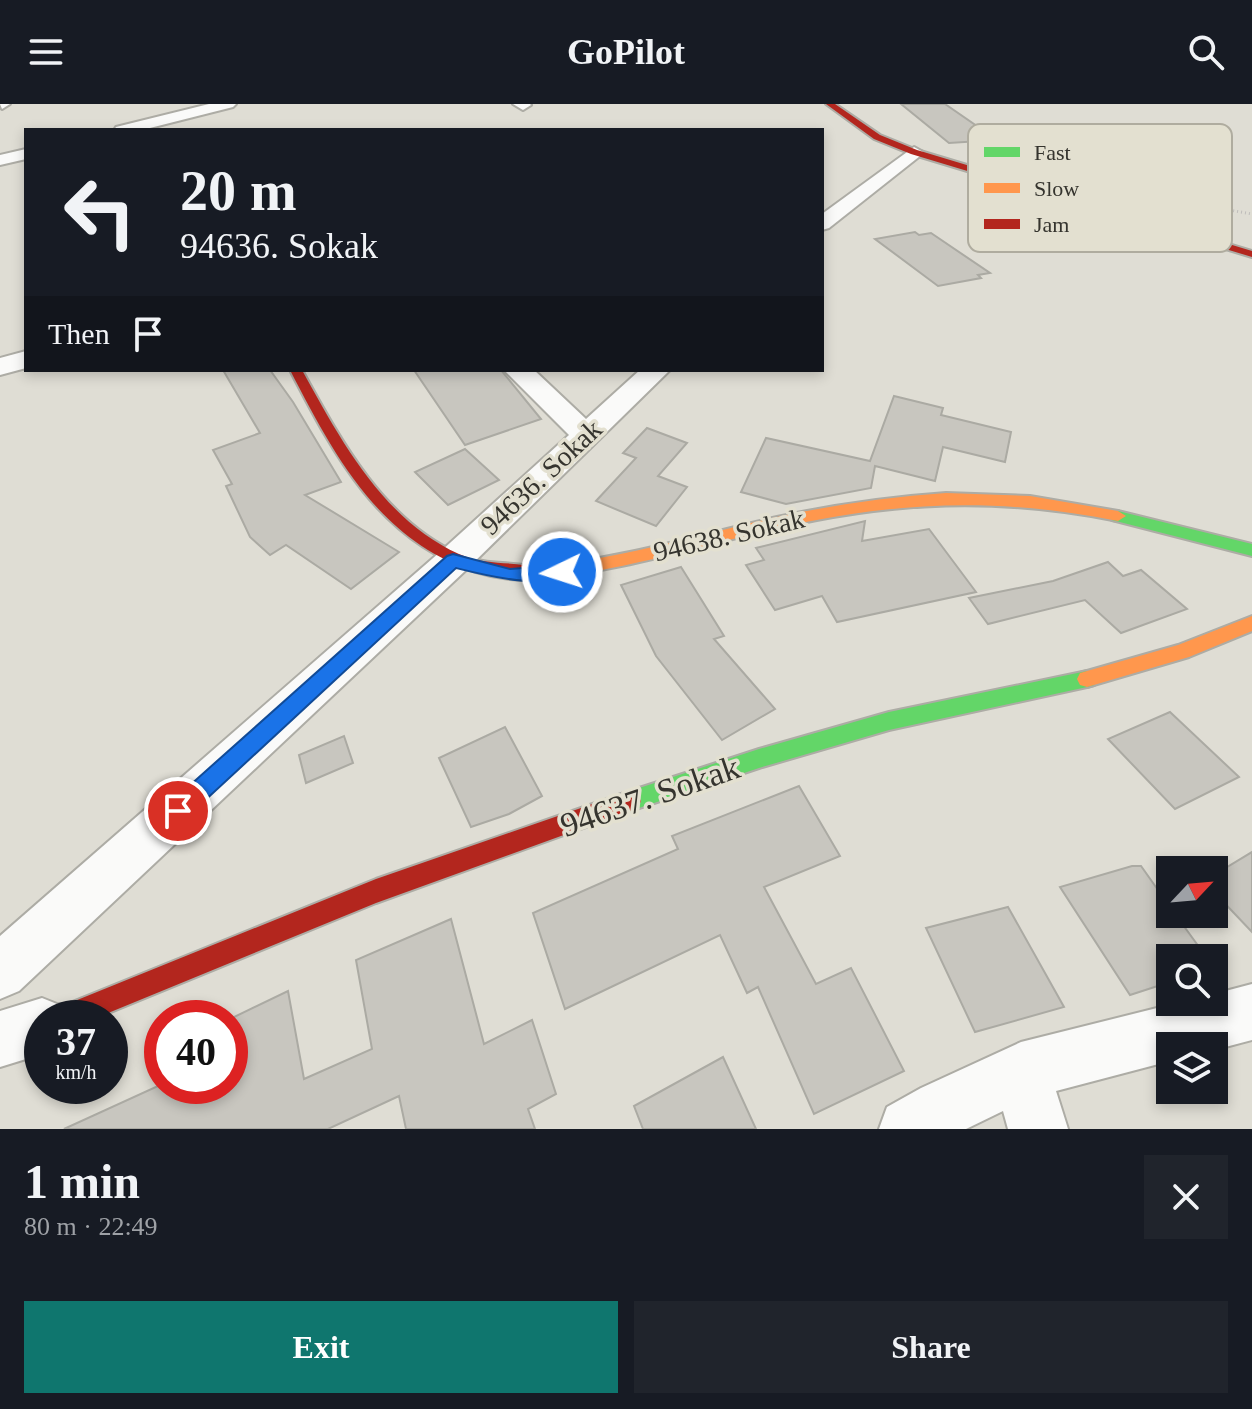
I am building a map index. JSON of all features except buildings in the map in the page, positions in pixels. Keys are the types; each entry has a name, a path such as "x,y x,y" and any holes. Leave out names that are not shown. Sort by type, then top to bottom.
{"street":[{"path":"129,128 209,106 228,104"},
{"path":"830,104 877,137 968,168"},
{"path":"209,106 213,128"},
{"path":"824,222 914,152"},
{"path":"0,160 24,154"},
{"path":"1232,248 1252,254"},
{"path":"0,367 24,360"},
{"name":"94638. Sokak","path":"297,372 335,442 377,500 407,529 453,561 510,575 555,572 854,508 939,496 985,494 1072,506 1252,550"},
{"path":"520,372 585,434"},
{"name":"94636. Sokak","path":"0,972 453,561 654,372"},
{"name":"94637. Sokak","path":"108,1000 376,891 702,776 891,720 1035,693 1182,652 1252,623"},
{"path":"909,1129 942,1109 1021,1071 1252,1012"},
{"path":"0,1039 24,1032"},
{"path":"1021,1071 1038,1129"}],"traffic: fast":[{"path":"1118,516 1252,550"},
{"path":"630,801 759,758 889,721 1087,679"}],"traffic: slow":[{"path":"537,573 598,566 820,513 905,501 988,498 1030,501 1118,516"},
{"path":"1087,679 1182,652 1252,623"}],"traffic: jam":[{"path":"830,104 877,137 968,168"},
{"path":"1232,248 1252,254"},
{"path":"297,372 337,444 361,479 388,511 419,538 453,558 493,571 537,573"},
{"path":"108,1000 376,891 630,801"}],"route":[{"path":"178,811 453,561 510,575 562,572"}]}
